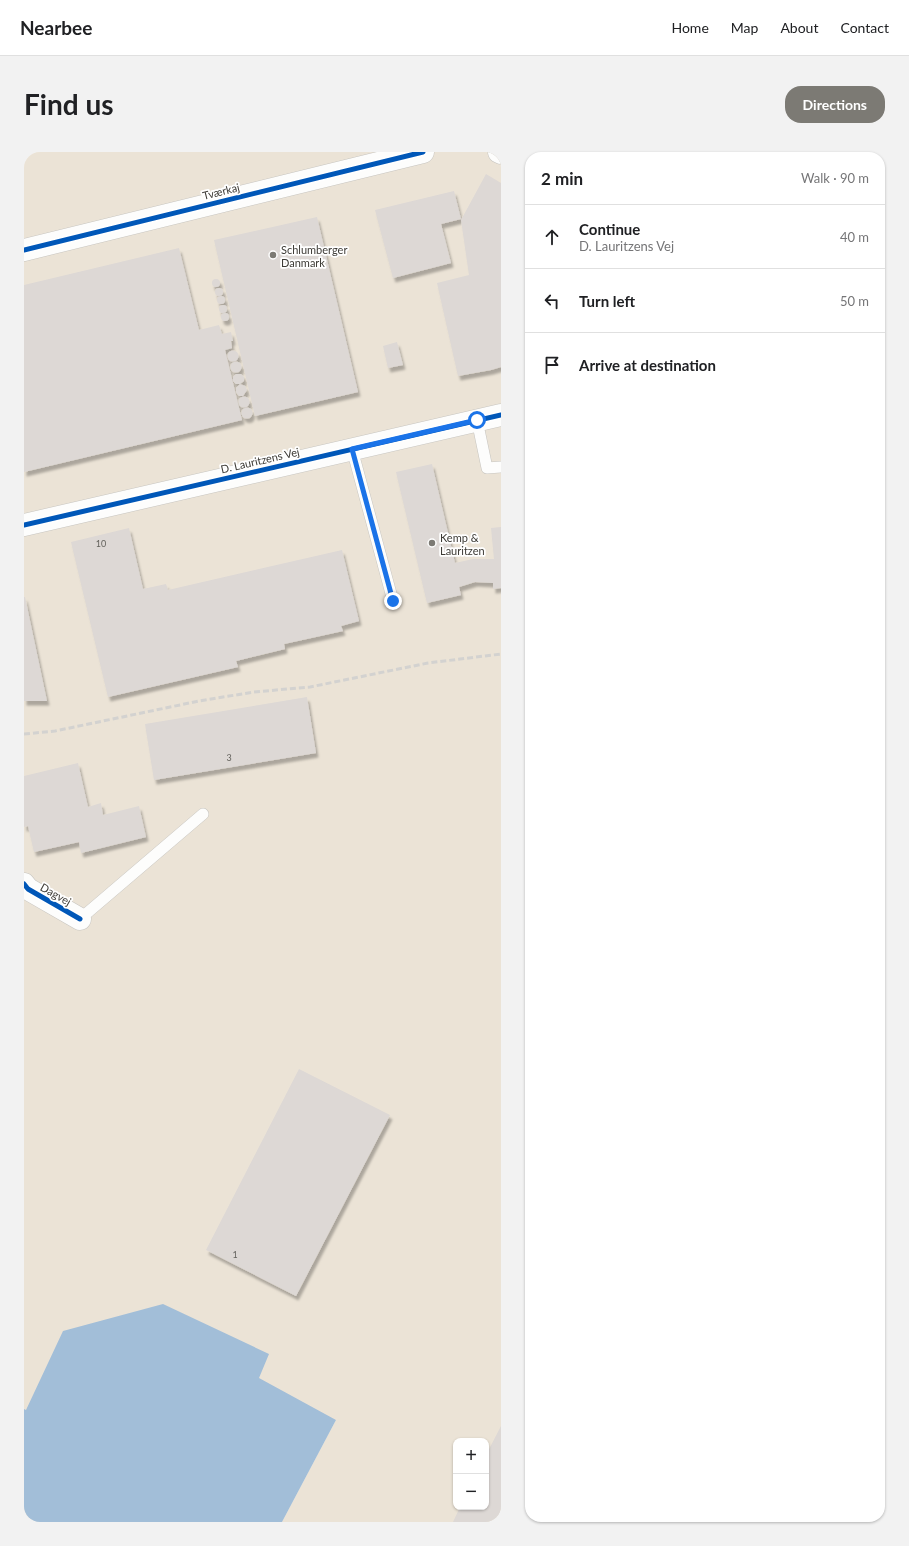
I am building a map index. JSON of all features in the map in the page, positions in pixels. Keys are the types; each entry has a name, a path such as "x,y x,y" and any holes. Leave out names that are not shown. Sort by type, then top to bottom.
{"street":[{"name":"Tværkaj","path":"24,250 423,152"},
{"name":"D. Lauritzens Vej","path":"24,524 501,415"},
{"name":"Dagvej","path":"24,884 28,889 80,919"}],"lane":[{"path":"477,420 487,468 501,467"},
{"path":"352,449 393,601"},
{"path":"80,919 203,814"}],"shaded area":[{"path":"24,152 501,152 501,1522 282,1522 336,1420 24,1522"}],"water":[{"path":"163,1304 269,1354 259,1378 336,1420 282,1522 24,1522 24,1409 26,1410 63,1331"}],"building":[{"path":"486,174 501,183 501,367 458,376 437,283 469,275 461,220"},
{"path":"454,191 461,219 441,224 451,263 393,278 375,210"},
{"path":"317,217 358,392 255,416 214,240"},
{"path":"179,248 199,330 219,325 222,334 231,332 233,341 231,341 232,348 225,350 242,420 24,472 24,285"},
{"path":"214,279 218,279 220,283 218,287 214,287 212,285 212,281"},
{"path":"217,288 221,288 223,292 221,296 217,296 215,294 215,290"},
{"path":"219,296 223,296 225,300 223,304 219,304 217,302 217,298"},
{"path":"221,305 225,305 227,309 225,313 221,313 219,311 219,307"},
{"path":"223,313 227,313 229,317 227,321 223,321 221,319 221,315"},
{"path":"397,342 403,365 388,368 383,346"},
{"path":"233,350 237,352 239,356 237,360 233,362 229,360 227,356 229,352"},
{"path":"236,361 240,363 242,367 240,371 236,373 232,371 230,367 232,363"},
{"path":"236,374 241,374 244,377 244,381 240,384 236,384 233,381 233,377"},
{"path":"240,384 245,386 247,390 243,396 239,396 236,392 236,388"},
{"path":"244,396 248,398 250,402 248,406 244,408 240,406 238,402 240,398"},
{"path":"247,407 251,409 253,413 251,417 247,419 243,417 241,413 243,409"},
{"name":"Kemp & Lauritzen","path":"432,464 455,563 473,559 494,559 491,528 501,527 501,588 493,589 493,583 475,582 459,587 461,595 427,603 396,472"},
{"path":"129,528 143,589 166,584 168,590 342,550 359,621 341,626 343,631 284,644 285,649 236,661 238,667 108,697 71,542"},
{"path":"25,597 47,701 24,701"},
{"path":"307,697 316,753 154,780 145,724"},
{"path":"78,763 88,807 101,803 103,815 139,806 146,837 81,853 79,842 34,852 28,826 24,827 24,776"},
{"path":"299,1069 390,1115 296,1296 206,1250"},
{"path":"501,1426 501,1522 453,1522 459,1510 489,1510 489,1449"}],"railway":[{"path":"24,734 55,731 199,701 254,692 310,687 428,663 501,654"}],"cycle path":[{"path":"24,250 423,152"},
{"path":"24,525 501,415"},
{"path":"24,884 28,889 80,919"}],"place":[{"name":"Schlumberger Danmark","path":"273,255"},
{"name":"Kemp & Lauritzen","path":"432,543"}],"route":[{"path":"393,601 352,449 477,420"}]}
